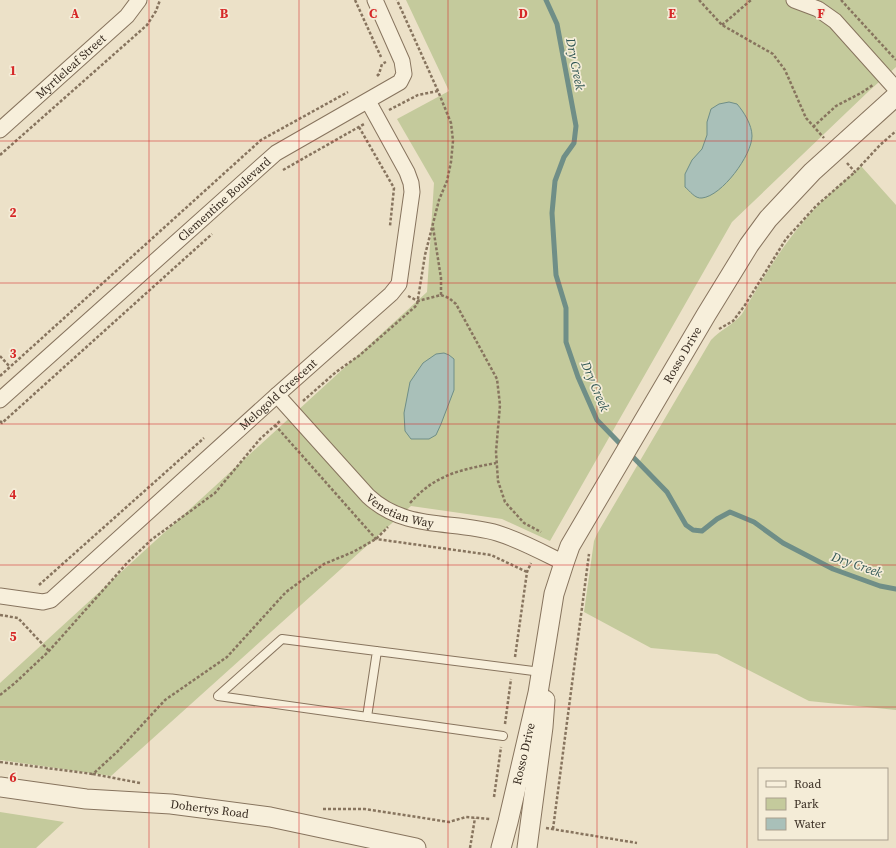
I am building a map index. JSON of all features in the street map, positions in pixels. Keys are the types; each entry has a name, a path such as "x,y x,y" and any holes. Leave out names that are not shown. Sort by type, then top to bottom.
{"street":[{"name":"Myrtleleaf Street","path":"0,130 127,16 139,0"},
{"name":"Clementine Boulevard","path":"3,392 262,164 288,146 400,82 404,70 402,60 375,0"},
{"path":"794,0 818,9 835,21 896,90"},
{"name":"Rosso Drive","path":"501,848 538,694 554,594 567,554 589,513 749,245 768,219 812,172 896,96"},
{"name":"Melogold Crescent","path":"0,596 43,602 51,600 391,294 399,284 412,192 411,183 407,172 368,101"},
{"name":"Venetian Way","path":"277,395 368,496 381,507 398,516 423,522 497,533 567,554"},
{"name":"Rosso Drive","path":"527,848 543,727 546,688 542,666"},
{"name":"Dohertys Road","path":"0,787 86,798 184,805 262,816 416,848"}],"lane":[{"path":"503,736 218,696 282,639 377,651 542,666"},
{"path":"367,717 377,651"}],"path":[{"path":"0,155 147,25 156,11 160,0"},
{"path":"355,0 384,63"},
{"path":"699,0 722,25 773,54 785,70 806,118 813,127 836,106 861,93 884,76"},
{"path":"722,25 751,0"},
{"path":"842,0 896,60"},
{"path":"282,170 377,118 408,99 438,91"},
{"path":"359,127 394,188 390,226"},
{"path":"717,331 733,321 786,239 816,206 855,172"},
{"path":"432,225 441,295"},
{"path":"1,423 212,234"},
{"path":"418,301 441,295 449,298 456,304 497,378 500,405 496,452 498,481 505,502 524,523 544,534"},
{"path":"0,356 10,367"},
{"path":"93,774 118,751 165,700 227,657 286,592 324,564 353,552 376,539 418,494 440,478 465,469 496,464"},
{"path":"553,829 590,548"},
{"path":"567,554 589,554"},
{"path":"0,615 18,618 49,651"},
{"path":"0,762 93,774 146,784"},
{"path":"320,809 365,809 449,822 466,817 491,820"},
{"path":"470,848 475,818"}],"green space":[{"path":"406,0 896,0 896,67 732,222 550,541 502,519 411,506 111,776 0,760 0,683 427,292 434,183 397,119 449,91"},
{"path":"861,166 896,205 896,710 809,701 717,654 651,648 584,612 594,541 597,534 711,340 742,314 778,255 816,207"},
{"path":"0,812 64,822 36,848 0,848"}],"water":[{"path":"729,102 737,104 747,119 752,132 751,144 741,163 727,183 710,196 699,198 685,187 685,174 692,160 702,149 707,135 707,122 711,109 719,104"},
{"path":"444,353 454,359 454,390 441,424 436,435 429,439 411,439 405,431 404,413 410,382 423,363 436,354"}],"waterway":[{"name":"Dry Creek","path":"546,0 557,24 576,126 574,143 564,157 555,181 552,213 556,275 566,308 566,342 578,377 597,420 667,492 686,525 693,530 702,531 717,519 730,512 754,522 783,543 833,569 880,586 896,589"}]}
